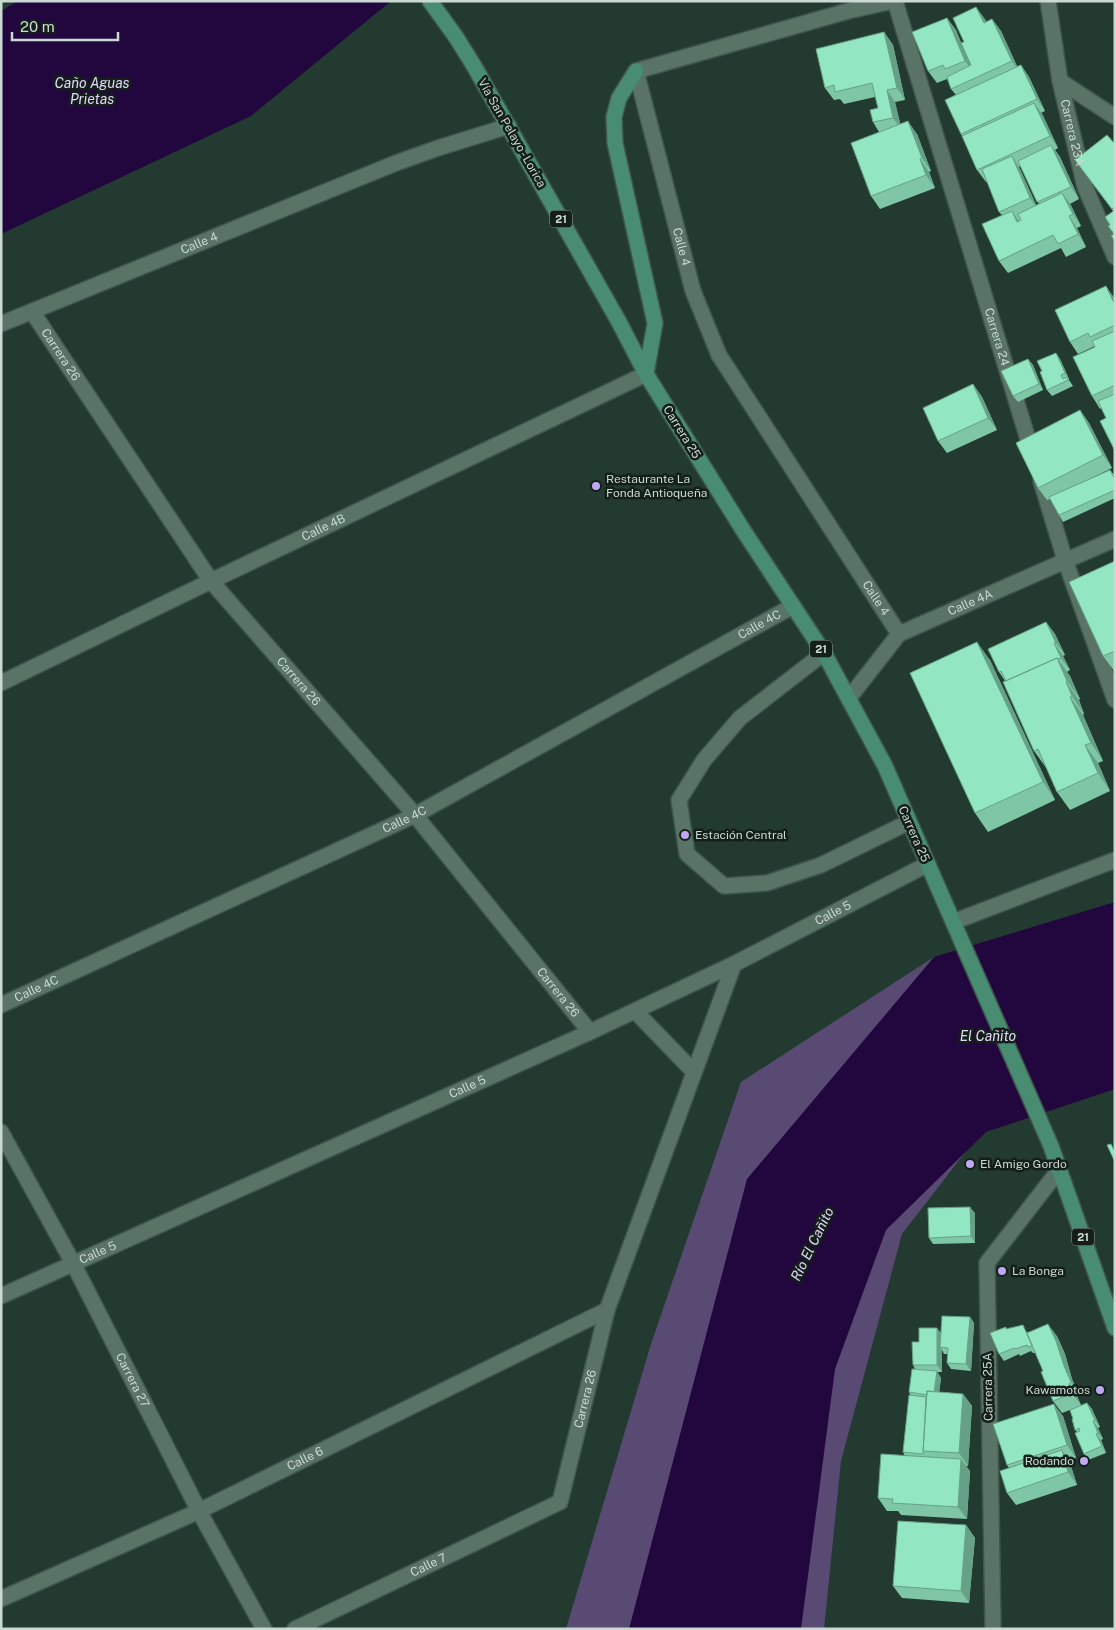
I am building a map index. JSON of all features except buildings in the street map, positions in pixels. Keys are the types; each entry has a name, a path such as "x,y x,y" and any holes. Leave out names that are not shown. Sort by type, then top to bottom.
{"main road":[{"name":"Vía San Pelayo - Lorica","path":"430,1 474,66 610,305 646,374"},
{"path":"636,70 619,98 614,117 615,143 655,323 646,374"},
{"name":"Carrera 25","path":"646,374 742,530 824,653 885,766 1051,1146 1115,1328"}],"street":[{"path":"636,70 846,6 894,1"},
{"name":"Carrera 24","path":"894,1 1065,560 1115,700"},
{"name":"Carrera 23A","path":"1048,1 1060,80 1085,187 1115,257"},
{"name":"Calle 4","path":"636,70 693,291 719,355 898,634"},
{"path":"1060,80 1115,117"},
{"name":"Calle 4","path":"1,324 33,313 396,164 438,148 508,126"},
{"name":"Carrera 26","path":"33,313 211,581 416,815 590,1032"},
{"name":"Calle 4B","path":"1,683 646,374"},
{"name":"Calle 4A","path":"849,698 898,634 1115,539"},
{"name":"Calle 4C","path":"1,1005 416,815 793,606"},
{"path":"824,653 740,718 704,760 679,800 687,854 724,886 766,883 821,865 909,822"},
{"path":"953,922 1115,860"},
{"name":"Calle 5","path":"1,1296 590,1032 734,964 928,864"},
{"name":"Carrera 26","path":"560,1502 607,1310 734,964"},
{"path":"635,1011 694,1072"},
{"name":"Carrera 27","path":"1,1132 73,1263 199,1511 264,1629"},
{"name":"Carrera 25A","path":"993,1629 987,1263 1060,1170"},
{"name":"Calle 6","path":"1,1600 199,1511 607,1310"},
{"name":"Calle 7","path":"295,1629 560,1502"}],"shaded area":[{"name":"El Cañito","path":"934,957 994,1115 902,1234 841,1461 824,1629 566,1629 651,1344 741,1082"}],"water":[{"name":"Caño Aguas Prietas","path":"18,1 391,1 251,116 1,234 1,11"},
{"name":"El Cañito","path":"1115,902 1115,1089 986,1132 886,1230 835,1369 801,1629 629,1629 747,1179 934,957"}],"place":[{"name":"Restaurante La Fonda Antioqueña","path":"596,486"},
{"name":"Estación Central","path":"685,835"},
{"name":"El Amigo Gordo","path":"970,1164"},
{"name":"La Bonga","path":"1002,1271"},
{"name":"Kawamotos","path":"1100,1390"},
{"name":"Rodando","path":"1084,1461"}],"water label":[{"name":"Río El Cañito","path":"812,1244"}]}
